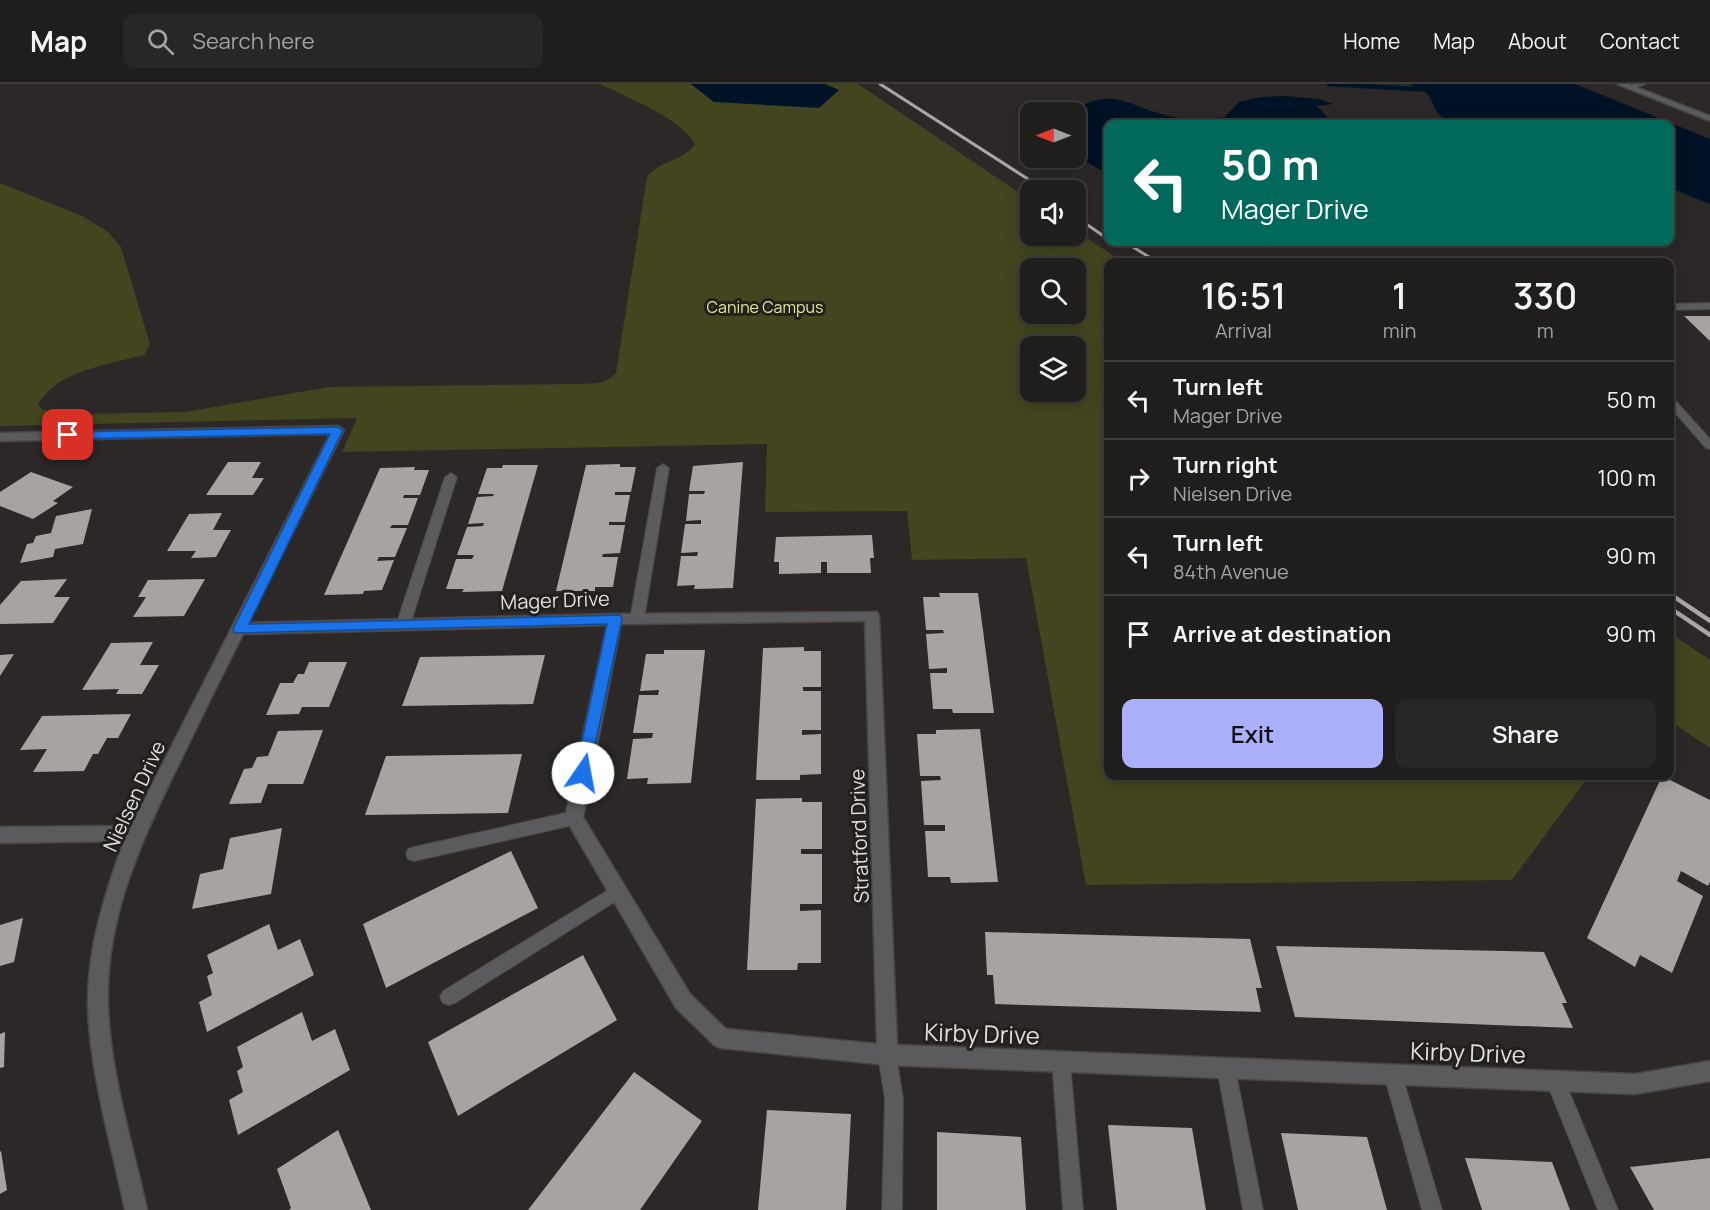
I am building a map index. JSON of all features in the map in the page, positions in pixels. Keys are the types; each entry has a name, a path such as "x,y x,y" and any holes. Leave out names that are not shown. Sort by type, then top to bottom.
{"street":[{"path":"1621,84 1710,119"},
{"path":"1678,96 1710,109"},
{"name":"Nielsen Drive","path":"0,436 338,430 136,834 113,895 100,968 98,1004 101,1046 136,1210"},
{"name":"Mager Drive","path":"239,629 615,619 872,616"},
{"name":"Stratford Drive","path":"872,616 887,1055"},
{"path":"574,818 615,619"},
{"name":"Kirby Drive","path":"574,818 683,1001 721,1038 887,1055 1635,1084 1710,1071"},
{"path":"0,835 136,834"}],"lane":[{"path":"1630,87 1643,84"},
{"path":"1674,307 1710,306"},
{"path":"1674,406 1710,446"},
{"path":"637,619 663,468"},
{"path":"403,625 451,477"},
{"path":"414,854 574,818"},
{"path":"449,997 618,891"},
{"path":"887,1055 894,1100 892,1210"},
{"path":"1061,1061 1073,1210"},
{"path":"1226,1068 1253,1210"},
{"path":"1393,1075 1432,1210"},
{"path":"1555,1081 1608,1210"}],"green space":[{"name":"Canine Campus","path":"600,84 691,84 714,102 839,90 825,84 858,84 1020,193 1020,246 1086,246 1086,238 1117,258 1104,258 1104,780 1586,780 1512,880 1086,885 1026,558 912,560 907,511 765,512 767,444 342,452 357,418 0,426 0,183 82,216 108,232 121,247 150,344 144,355 70,376 47,393 38,405 43,410 78,414 185,412 329,387 598,383 608,380 616,373 647,177 657,168 683,155 695,145 680,127 668,118"},
{"path":"1674,636 1710,660 1710,748 1674,724"}],"water":[{"path":"691,84 825,84 839,90 819,108 714,102"},
{"path":"1410,84 1575,84 1663,120 1447,120 1441,116 1427,93"},
{"path":"1286,96 1319,99 1333,104 1317,106 1329,120 1104,120 1104,172 1086,162 1087,104 1099,100 1120,100 1176,117 1204,119 1225,117 1239,102 1260,97"},
{"path":"1674,124 1710,139 1710,204 1674,190"}],"building":[{"path":"1684,316 1710,316 1710,341"},
{"path":"228,462 261,462 252,478 264,478 253,495 206,495"},
{"path":"743,462 733,588 694,589 695,585 677,586 681,556 697,556 698,552 681,553 685,524 701,524 701,520 686,521 689,494 704,494 705,491 689,491 693,466"},
{"path":"620,464 620,467 636,467 631,492 615,492 615,495 630,495 625,522 609,522 609,525 625,525 620,553 603,554 602,557 618,557 613,587 595,587 595,591 556,591 586,465"},
{"path":"503,465 538,465 502,591 462,592 464,589 446,589 456,559 472,559 474,555 457,555 467,527 483,526 484,523 468,524 477,497 494,494 478,494 487,468 502,468"},
{"path":"415,467 414,470 429,470 420,495 404,495 403,498 418,498 408,525 392,525 390,528 407,528 395,557 379,557 377,561 394,560 382,590 364,591 363,594 324,595 380,468"},
{"path":"31,472 73,487 53,501 58,503 33,519 0,506 0,492"},
{"path":"92,509 83,544 55,549 53,557 20,563 27,544 33,543 36,536 51,533 56,516"},
{"path":"222,513 213,530 231,530 216,557 191,558 196,551 167,551 189,514"},
{"path":"872,535 874,558 870,558 871,573 827,573 827,562 821,562 821,573 779,574 779,562 774,562 776,537"},
{"path":"67,579 54,597 70,597 53,623 0,624 0,605 21,581"},
{"path":"205,579 184,616 133,617 146,597 138,597 148,580"},
{"path":"939,593 978,593 994,713 953,713 952,709 933,709 930,673 947,673 947,668 929,669 926,634 944,633 943,630 926,630 923,597 940,597"},
{"path":"153,642 140,665 159,665 142,694 116,694 119,689 82,690 111,643"},
{"path":"804,647 804,651 821,651 821,687 803,687 803,691 821,691 821,730 802,730 802,735 821,734 821,774 800,775 800,780 756,780 763,648"},
{"path":"664,650 705,650 691,783 647,784 648,778 627,779 633,739 652,738 653,733 633,733 639,695 658,695 659,690 640,691 646,654 664,654"},
{"path":"14,654 0,676 0,655"},
{"path":"545,655 533,704 402,706 420,657"},
{"path":"309,662 347,662 329,707 302,707 299,714 266,715 280,683 293,683 298,674 304,674"},
{"path":"131,714 118,738 107,738 98,754 93,754 84,771 33,772 47,749 20,750 42,716"},
{"path":"980,729 998,882 951,883 950,877 928,877 925,831 945,831 945,825 924,825 921,781 941,780 940,776 920,776 917,734 936,734 936,730"},
{"path":"323,730 303,784 268,784 261,803 229,804 244,769 252,768 257,757 268,756 278,731"},
{"path":"522,754 508,813 365,815 386,756"},
{"path":"1660,780 1670,780 1710,800 1710,882 1708,886 1681,871 1677,881 1703,896 1672,973 1640,955 1635,967 1587,938"},
{"path":"802,798 802,802 822,802 822,849 801,849 801,854 822,854 822,904 800,904 800,911 821,910 821,963 798,963 797,970 747,970 756,799"},
{"path":"282,828 271,894 192,909 200,874 223,869 230,838"},
{"path":"511,851 538,908 386,988 363,924"},
{"path":"23,918 14,962 0,966 0,925"},
{"path":"269,924 278,950 300,939 314,975 207,1032 199,1002 212,995 207,976 213,973 207,955"},
{"path":"985,932 1250,939 1262,988 1256,988 1261,1012 995,1004 993,975 987,975"},
{"path":"1276,946 1544,952 1567,1003 1562,1003 1573,1028 1295,1017"},
{"path":"583,955 617,1020 458,1116 428,1042"},
{"path":"302,1012 312,1041 335,1029 350,1070 238,1135 229,1100 243,1092 237,1071 243,1067 237,1047"},
{"path":"5,1032 4,1067 0,1068 0,1034"},
{"path":"634,1072 702,1121 640,1210 528,1210"},
{"path":"767,1110 851,1114 846,1210 758,1210"},
{"path":"1108,1125 1192,1128 1206,1210 1117,1210"},
{"path":"338,1130 371,1210 289,1210 291,1208 277,1169"},
{"path":"937,1132 1021,1137 1026,1210 937,1210"},
{"path":"1281,1133 1367,1137 1387,1210 1298,1210"},
{"path":"0,1152 7,1190 0,1194"},
{"path":"1465,1158 1552,1162 1570,1210 1482,1210"},
{"path":"1710,1158 1710,1210 1654,1210 1630,1167"}],"waterway":[{"path":"1329,84 1432,90"}],"railway":[{"path":"880,84 1029,180"},
{"path":"1086,224 1104,236"},
{"path":"1131,246 1151,258"},
{"path":"1674,597 1710,621"},
{"path":"1674,611 1710,635"}],"route":[{"path":"68,435 338,430 239,629 615,619 583,773"}]}
